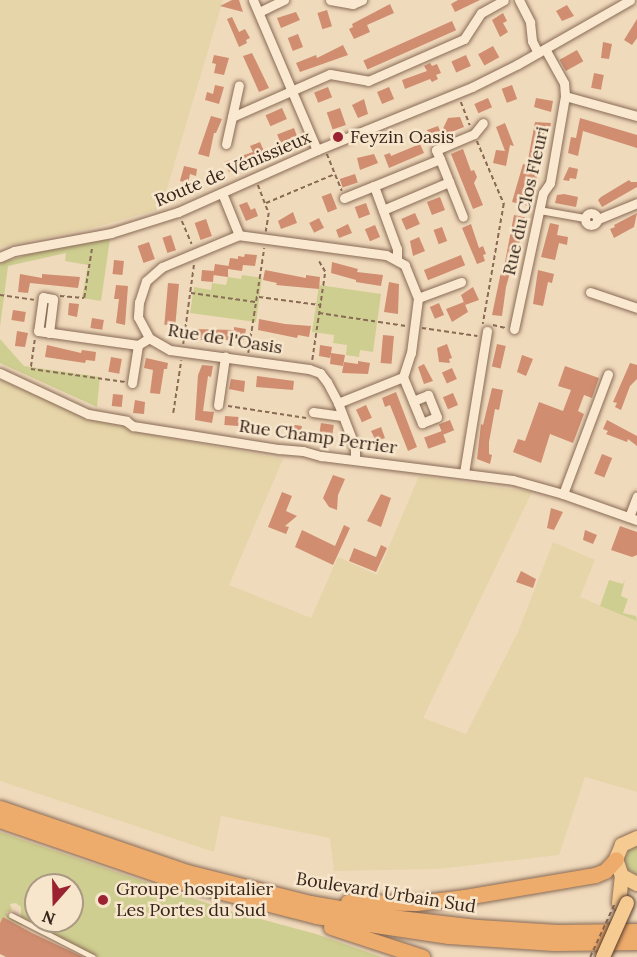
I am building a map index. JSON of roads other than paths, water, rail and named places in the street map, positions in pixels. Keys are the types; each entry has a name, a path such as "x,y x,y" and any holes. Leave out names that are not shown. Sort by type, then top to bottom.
{"highway":[{"name":"Boulevard Urbain Sud","path":"0,808 132,854 275,896 381,916 468,927 557,932 637,931"},
{"name":"Boulevard Urbain Sud","path":"0,820 171,879 316,916 449,936 554,943 637,942"},
{"path":"275,896 289,892 335,900 416,903 596,875 605,871 616,859"},
{"path":"258,903 271,912 339,930 422,957"}],"main road":[{"path":"603,957 620,903 622,876 616,859 622,845 637,837"},
{"path":"592,957 620,903 637,885 622,876"}],"street":[{"path":"254,0 292,91 322,151"},
{"path":"259,12 284,0"},
{"path":"330,0 353,4 362,0"},
{"path":"232,117 335,73 368,81 464,39 481,13 504,0"},
{"path":"519,0 530,22 532,41 564,83 566,96 637,116"},
{"name":"Route de Vénissieux","path":"0,257 93,237 178,212 457,92 541,51 630,0"},
{"path":"226,144 239,85"},
{"name":"Rue du Clos Fleuri","path":"514,329 543,193 550,183 566,96"},
{"path":"463,217 436,150 474,134 483,123"},
{"path":"344,198 440,159"},
{"path":"383,210 449,183"},
{"path":"374,186 398,249 398,258 405,265 418,298 411,352 403,376 413,401"},
{"path":"222,193 239,235"},
{"path":"539,210 585,218 591,225 597,223 597,219 637,203"},
{"name":"Rue de l'Oasis","path":"338,403 327,382 320,374 309,369 170,350 148,338 138,317 138,302 146,281 162,267 239,235 266,237 398,258"},
{"path":"418,298 461,282"},
{"path":"590,292 637,308"},
{"path":"49,333 53,298 43,297 38,331 49,333 138,345 148,338"},
{"path":"464,473 483,330"},
{"path":"132,383 138,345"},
{"path":"218,405 225,357"},
{"name":"Rue Champ Perrier","path":"0,373 88,414 126,421 133,426 513,480 633,518"},
{"path":"562,494 608,374"},
{"path":"355,459 355,447 338,403 403,376"},
{"path":"313,412 342,416"},
{"path":"633,518 637,496"}],"lane":[{"path":"11,915 93,957"}],"place":[{"name":"Feyzin Oasis","path":"338,137"},
{"name":"Groupe hospitalier Les Portes du Sud","path":"103,900"}]}
